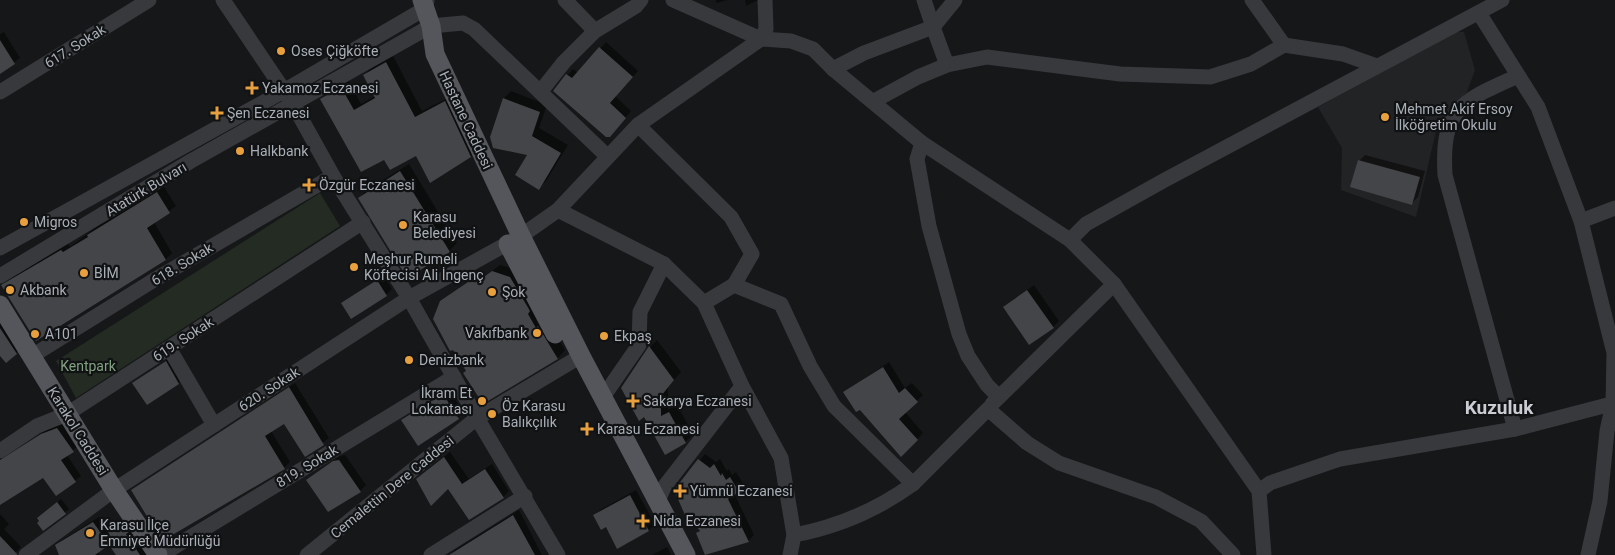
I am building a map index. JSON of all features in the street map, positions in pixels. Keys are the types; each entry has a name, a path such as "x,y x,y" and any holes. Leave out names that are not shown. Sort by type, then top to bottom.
{"main road":[{"name":"Hastane Caddesi","path":"426,9 435,54 514,240 576,359"},
{"name":"Karakol Caddesi","path":"0,304 114,490 160,555"},
{"path":"576,359 603,398 686,555"},
{"path":"576,359 674,555"}],"street":[{"name":"617. Sokak","path":"0,92 149,0"},
{"path":"223,0 282,92 293,104 333,176 409,298 558,555"},
{"path":"565,0 595,31"},
{"path":"541,91 564,62 595,31 636,6 641,0"},
{"path":"673,0 761,39 791,41 813,49 833,69 874,101 922,143 1070,240 1114,284 1260,491 1264,555"},
{"path":"761,39 766,29 765,0"},
{"path":"924,0 947,65"},
{"path":"833,69 864,53 933,27 954,0"},
{"path":"1252,0 1284,45"},
{"path":"1070,240 1086,224 1502,0"},
{"path":"0,248 282,92 426,9 474,29 607,156"},
{"name":"Atatürk Bulvarı","path":"0,276 191,161 293,104 426,9"},
{"path":"1479,13 1538,107 1581,221 1614,352 1614,403 1607,431 1600,501 1588,555"},
{"name":"620. Sokak","path":"26,555 114,490 409,298 514,240 558,210 638,125 761,39"},
{"path":"874,101 918,77 947,65 987,57 1120,74 1210,77 1251,64 1284,45 1343,54 1377,66"},
{"path":"1515,429 1445,175 1444,148 1446,130 1454,115 1466,101 1518,76"},
{"path":"638,125 731,217 752,254 734,285 704,303"},
{"path":"922,143 917,159 929,226 959,334 968,356 986,385 998,396"},
{"name":"618. Sokak","path":"32,356 154,280 333,176"},
{"path":"1581,221 1615,208"},
{"path":"558,210 664,264 704,303 742,386 781,458 794,535 790,555"},
{"name":"619. Sokak","path":"0,451 37,426 67,414 363,222"},
{"path":"603,398 639,346 640,312 664,264"},
{"path":"794,535 819,530 856,516 891,500 913,484 988,410 998,396 1114,284"},
{"path":"734,285 781,304 810,366 834,406 913,484"},
{"path":"169,348 214,425"},
{"name":"Cemalettin Dere Caddesi","path":"307,555 323,550 477,418 576,359"},
{"name":"819. Sokak","path":"160,555 454,377"},
{"path":"658,501 669,481 742,386"},
{"path":"1260,491 1270,482 1340,459 1515,429 1614,403"},
{"path":"988,410 1027,443 1059,463 1156,497 1201,520 1233,555"},
{"path":"430,555 525,496"}],"shaded area":[{"name":"Mehmet Akif Ersoy İlköğretim Okulu","path":"1456,32 1464,32 1475,70 1467,92 1437,127 1416,217 1341,190 1342,148 1318,107"}],"green space":[{"name":"Kentpark","path":"320,193 340,226 76,398 56,361"}],"building":[{"path":"0,40 15,64 0,74"},
{"path":"599,47 633,77 610,103 626,118 610,137 606,137 553,91 566,74 572,78"},
{"path":"386,62 415,117 445,101 471,157 430,183 416,156 390,170 384,160 361,172 320,99 341,87 354,110 375,98 363,75"},
{"path":"503,98 540,112 532,136 561,153 539,190 515,175 527,155 493,148 490,137"},
{"path":"1358,160 1420,177 1412,205 1350,187"},
{"name":"Karasu Belediyesi","path":"400,171 450,252 407,278 358,198"},
{"path":"157,192 170,213 147,228 166,260 36,341 1,285 61,250 63,252"},
{"path":"492,271 510,277 530,311 528,314 536,328 538,326 558,359 483,404 463,373 466,371 453,350 450,351 433,319 440,301 474,278 477,282"},
{"path":"377,280 387,296 351,319 341,303"},
{"path":"1027,290 1054,328 1029,345 1003,307"},
{"path":"0,328 17,354 6,363 0,356"},
{"path":"649,346 674,380 661,396 661,416 669,412 686,443 665,455 644,417 639,421 621,388"},
{"path":"166,361 179,384 147,405 132,383"},
{"path":"883,367 899,393 905,388 918,402 899,419 918,440 901,457 860,410 856,412 843,392"},
{"path":"289,387 324,445 305,457 284,424 265,436 285,469 162,541 131,490"},
{"path":"443,394 459,419 418,446 401,420"},
{"path":"57,428 74,452 61,460 76,482 56,496 43,478 0,505 0,460 41,434"},
{"path":"444,457 462,484 485,469 504,498 469,520 448,489 431,506 416,479"},
{"path":"698,459 710,468 714,464 721,476 722,473 726,480 730,477 739,492 728,499 749,542 705,555 696,533 700,531 687,514 685,515 674,490"},
{"path":"339,460 361,492 328,512 306,480 333,461"},
{"path":"630,495 649,531 617,549 606,527 601,530 593,515"},
{"path":"57,502 66,514 43,531 37,523 39,521 37,518"},
{"path":"513,515 535,555 449,555"},
{"path":"93,522 103,536 122,523 129,532 126,534 140,555 116,555 109,545 95,555 59,555 55,545"},
{"path":"0,536 17,554 17,555 0,555"}],"place":[{"name":"Oses Çiğköfte","path":"281,51"},
{"name":"Yakamoz Eczanesi","path":"252,88"},
{"name":"Şen Eczanesi","path":"217,113"},
{"name":"Mehmet Akif Ersoy İlköğretim Okulu","path":"1385,117"},
{"name":"Halkbank","path":"240,151"},
{"name":"Özgür Eczanesi","path":"309,185"},
{"name":"Migros","path":"24,222"},
{"name":"Karasu Belediyesi","path":"403,225"},
{"name":"Meşhur Rumeli Köftecisi Ali İngenç","path":"354,267"},
{"name":"BİM","path":"84,273"},
{"name":"Akbank","path":"10,290"},
{"name":"Şok","path":"492,292"},
{"name":"Vakıfbank","path":"537,333"},
{"name":"A101","path":"35,334"},
{"name":"Ekpaş","path":"604,336"},
{"name":"Denizbank","path":"409,360"},
{"name":"İkram Et Lokantası","path":"482,401"},
{"name":"Sakarya Eczanesi","path":"633,401"},
{"name":"Öz Karasu Balıkçılık","path":"492,414"},
{"name":"Karasu Eczanesi","path":"587,429"},
{"name":"Yümnü Eczanesi","path":"680,491"},
{"name":"Nida Eczanesi","path":"643,521"},
{"name":"Karasu İlçe Emniyet Müdürlüğü","path":"90,533"}],"district":[{"name":"Kuzuluk","path":"1499,407"}]}
